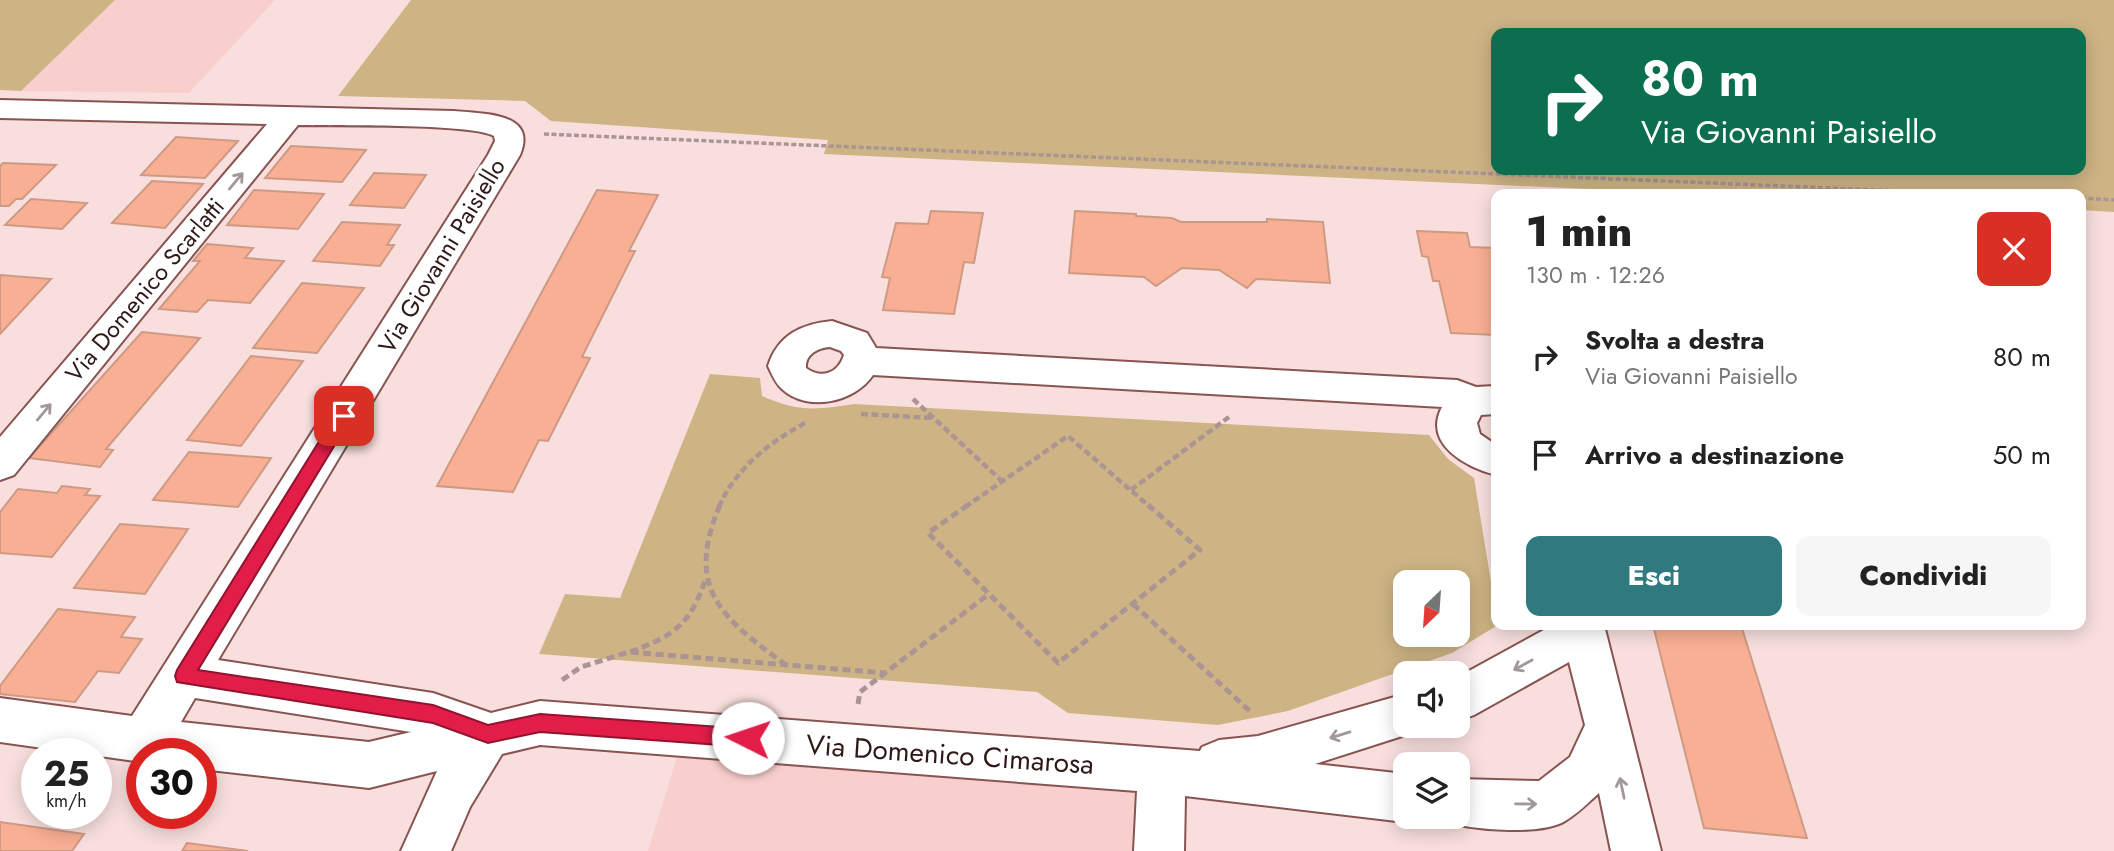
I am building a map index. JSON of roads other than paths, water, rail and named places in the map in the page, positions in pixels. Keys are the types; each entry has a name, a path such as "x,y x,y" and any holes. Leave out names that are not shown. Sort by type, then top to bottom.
{"street":[{"name":"Via Giovanni Paisiello","path":"0,109 454,120 496,125 508,132 510,141 504,155 145,738"},
{"name":"Via Domenico Scarlatti","path":"0,464 291,115"},
{"path":"873,359 1457,394 1484,401"},
{"path":"1484,401 1458,413 1456,428 1465,444 1483,457 1491,459"},
{"path":"1470,693 1570,639 1573,630"},
{"path":"1583,630 1636,851"},
{"path":"184,676 433,714 488,734 452,791 426,851"},
{"name":"Via Domenico Cimarosa","path":"1161,770 1258,759 1393,719"},
{"name":"Via Domenico Cimarosa","path":"0,720 130,738"},
{"name":"Via Domenico Cimarosa","path":"217,748 369,765 540,723 1161,770 1393,797"},
{"path":"1470,803 1547,805 1587,773 1608,725"},
{"path":"1159,851 1161,770"}]}
